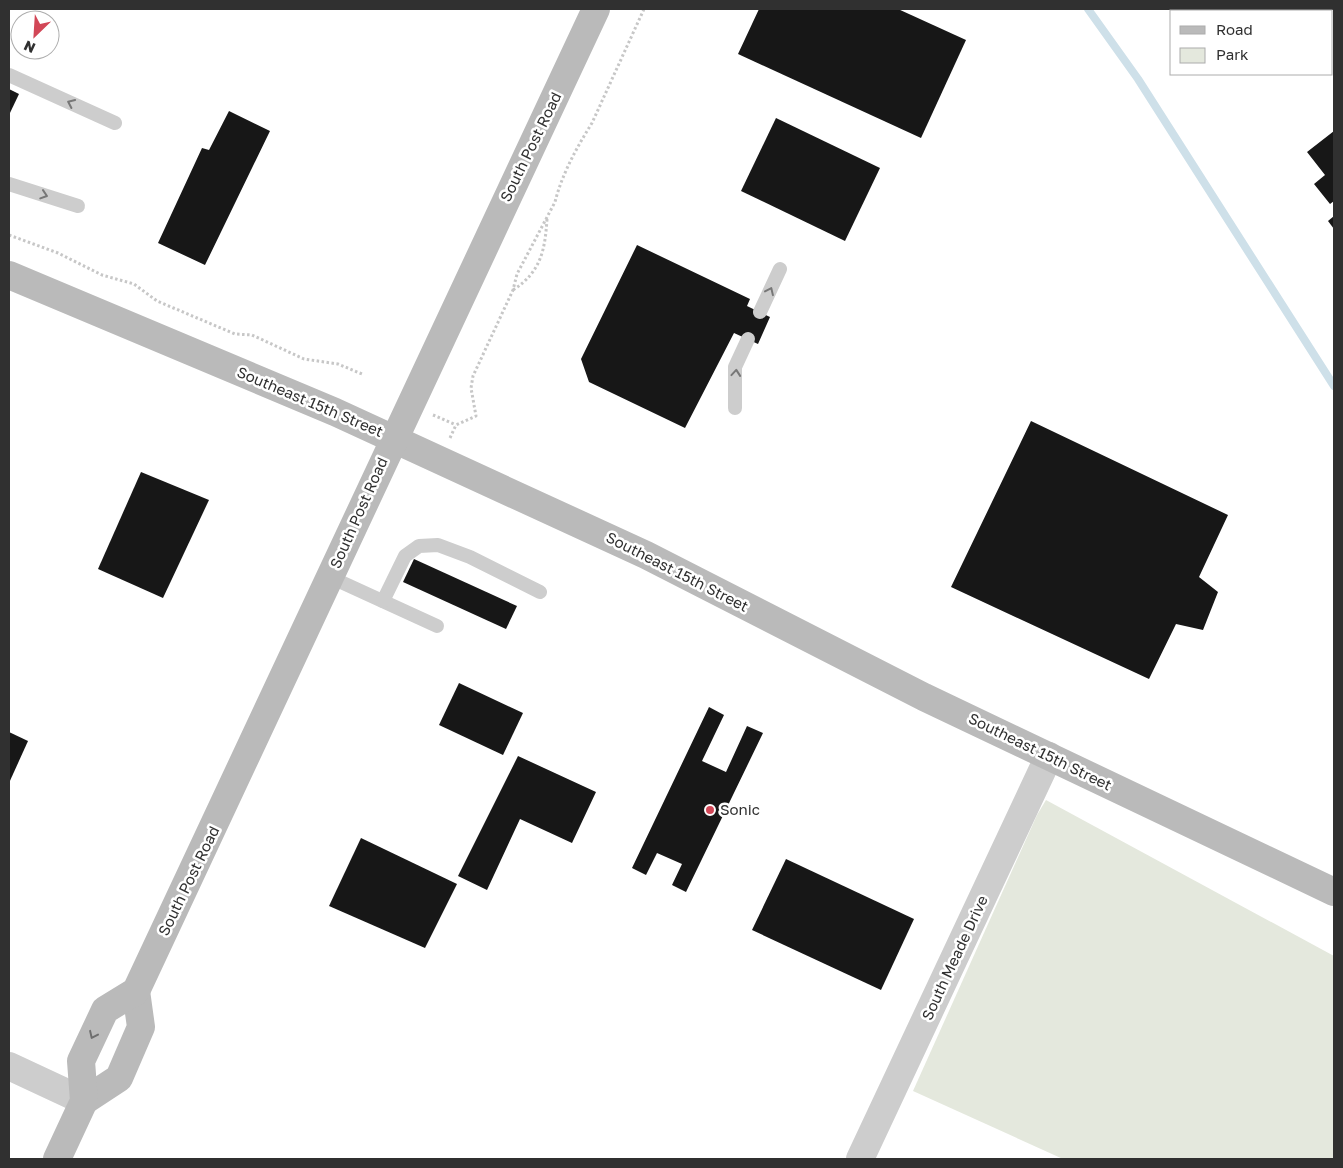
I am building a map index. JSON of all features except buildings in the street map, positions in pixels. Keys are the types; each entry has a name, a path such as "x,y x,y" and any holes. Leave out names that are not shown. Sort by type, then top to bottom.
{"main road":[{"name":"South Post Road","path":"136,992 393,438 596,9"},
{"name":"Southeast 15th Street","path":"9,275 393,438 646,555 916,693 1334,892"},
{"path":"57,1159 84,1101 81,1061 105,1010 136,992 141,1027 119,1078 84,1101"}],"street":[{"name":"South Meade Drive","path":"860,1159 1049,756"},
{"path":"9,1066 84,1101"}],"lane":[{"path":"9,76 115,123"},
{"path":"9,184 78,206"},
{"path":"760,312 780,269"},
{"path":"735,408 735,367 748,339"},
{"path":"383,601 405,556 419,546 438,545 470,557 540,592"},
{"path":"330,577 437,626"}],"path":[{"path":"456,425 476,416 471,388 473,376 513,290 517,274 548,217 558,189 581,140 592,123 644,9"},
{"path":"513,290 529,280 546,245 548,217"},
{"path":"9,235 58,252 102,275 134,284 158,301 235,334 252,335 304,359 338,364 362,374"}],"green space":[{"path":"1046,800 1334,956 1334,1159 1063,1159 913,1091 1037,815"}],"waterway":[{"path":"1088,9 1138,79 1334,386"}],"place":[{"name":"Sonic","path":"710,810"}]}
